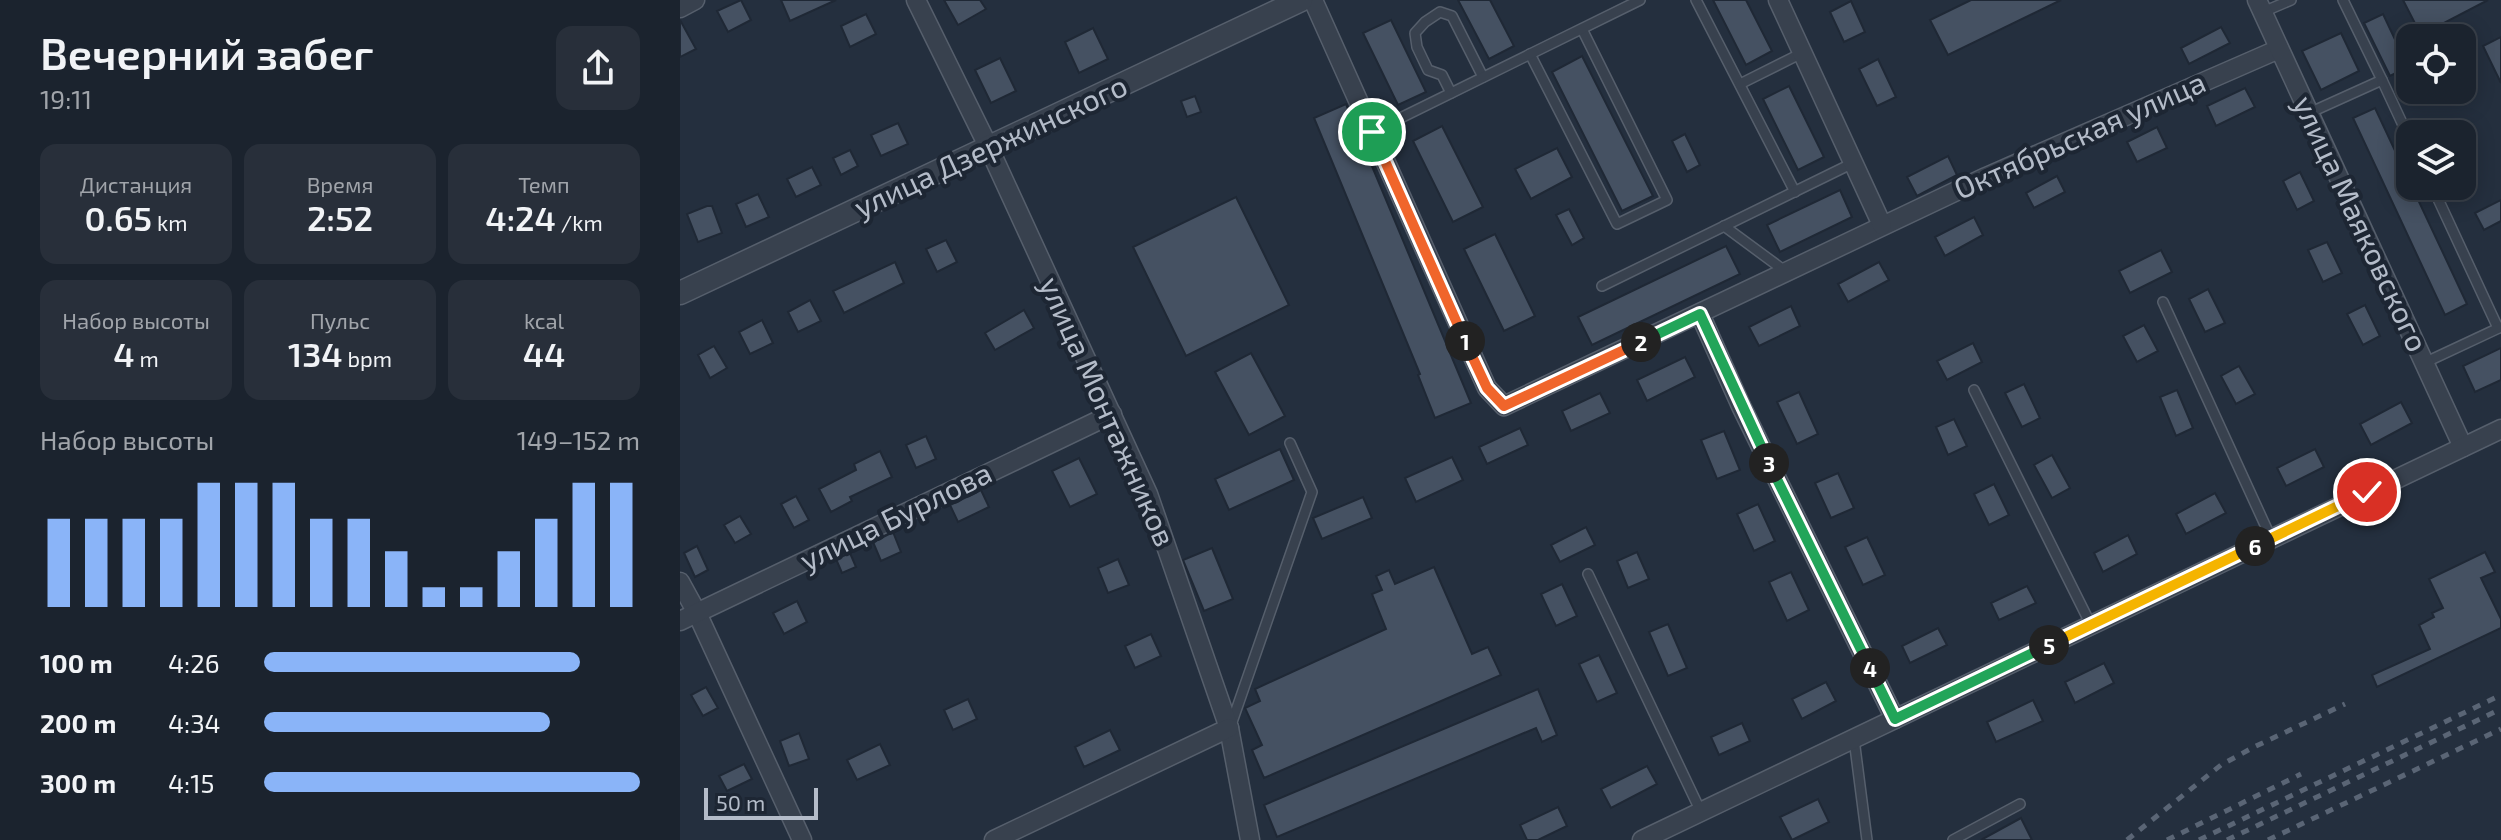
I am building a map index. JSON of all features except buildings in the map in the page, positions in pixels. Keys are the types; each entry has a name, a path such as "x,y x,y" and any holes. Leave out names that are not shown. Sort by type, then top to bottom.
{"street":[{"path":"680,8 695,0"},
{"name":"улица Монтажников","path":"916,0 989,148 1148,494 1229,728 1250,840"},
{"name":"улица Дзержинского","path":"680,293 1301,0"},
{"path":"1313,0 1372,132"},
{"path":"1778,0 1882,225"},
{"name":"улица Маяковского","path":"2260,6 2463,447"},
{"name":"Октябрьская улица","path":"1372,132 1487,388 1504,406 1882,225 2279,49"},
{"path":"1700,314 1741,406 1895,719"},
{"name":"улица Бурлова","path":"688,617 1112,414"},
{"path":"1642,840 2501,429"},
{"path":"680,582 688,617 802,840"},
{"path":"994,840 1229,728"}],"lane":[{"path":"1372,132 1640,0"},
{"path":"1696,0 1795,192"},
{"path":"2260,6 2291,0"},
{"path":"2343,0 2401,120"},
{"path":"1451,93 1442,75 1428,70 1417,47 1415,33 1440,12 1452,16 1483,77"},
{"path":"1530,54 1617,224 1630,218 1667,200 1582,29"},
{"path":"1740,84 1802,53"},
{"path":"2309,113 2382,80"},
{"path":"1602,286 1853,163"},
{"path":"2424,363 2500,328 2439,200"},
{"path":"1724,226 1785,271"},
{"path":"2163,302 2271,538"},
{"path":"1974,390 2091,625"},
{"path":"1229,728 1312,492 1290,443"},
{"path":"1588,574 1701,812"},
{"path":"1854,739 1867,840"},
{"path":"1953,840 2020,804"}],"railway":[{"path":"2199,840 2501,695"},
{"path":"2127,840 2221,765 2345,704"},
{"path":"2227,840 2501,709"},
{"path":"2268,840 2501,729"},
{"path":"2167,840 2301,774"}],"route":[{"path":"1372,132 1487,388 1504,406 1700,314 1741,406 1895,719 2367,492"}]}
